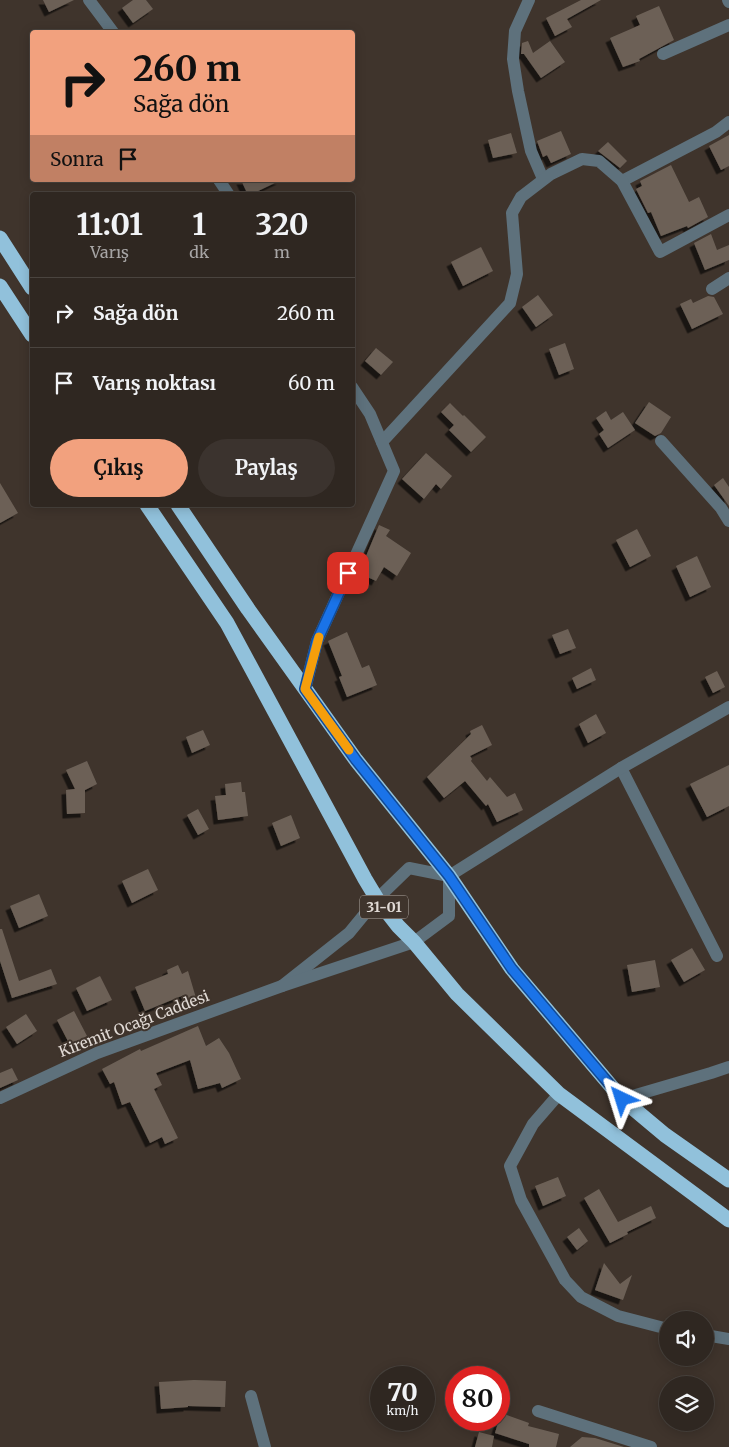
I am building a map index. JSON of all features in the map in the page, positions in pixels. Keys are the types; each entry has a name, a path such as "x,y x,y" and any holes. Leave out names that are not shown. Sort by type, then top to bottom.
{"highway":[{"path":"0,238 30,285"},
{"path":"0,286 30,332"},
{"name":"31-01","path":"148,507 227,623 364,879 398,926 414,942 457,994 559,1094 729,1220"},
{"path":"179,507 248,609 356,760 449,876 512,969 622,1099 665,1135 729,1180"}],"street":[{"path":"89,0 112,30"},
{"path":"529,0 515,31 513,59 531,151 543,180"},
{"path":"663,54 729,25"},
{"path":"622,181 716,132 729,122"},
{"path":"382,442 510,303 518,274 512,213 521,197 550,174 582,159 599,160 622,181 660,252 729,215"},
{"path":"712,289 729,278"},
{"path":"305,689 317,641 394,471 370,414 355,391"},
{"path":"661,441 721,508 729,521"},
{"path":"282,986 349,933 377,899 410,868 449,876 621,768 729,707"},
{"path":"621,768 717,956"},
{"name":"Kiremit Ocağı Caddesi","path":"0,1098 97,1053 282,986 414,942 449,916 449,876"},
{"path":"622,1099 729,1066"},
{"path":"559,1094 532,1124 510,1166 521,1200 565,1280 581,1297 618,1316 659,1327"},
{"path":"714,1336 729,1339"},
{"path":"251,1396 265,1447"},
{"path":"538,1411 650,1447"}],"building":[{"path":"43,0 74,0 49,12"},
{"path":"133,0 146,0 153,9 133,23 122,8"},
{"path":"581,0 601,0 567,19 572,27 555,36 546,18"},
{"path":"659,6 674,40 639,59 640,61 623,67 610,38 640,25 636,16"},
{"path":"528,41 533,53 550,41 565,62 541,78 524,54 521,54 522,43"},
{"path":"561,131 571,154 551,163 547,155 543,157 537,141"},
{"path":"511,133 517,153 493,158 488,140"},
{"path":"729,135 729,166 721,170 709,146"},
{"path":"608,142 627,161 620,168 598,151"},
{"path":"671,165 689,202 699,197 708,217 688,228 687,226 661,236 651,212 648,213 636,189 642,186 640,181"},
{"path":"242,182 277,182 256,192 247,192"},
{"path":"711,234 717,250 729,245 729,260 705,270 694,243"},
{"path":"481,247 493,271 463,286 451,262"},
{"path":"538,295 553,315 536,327 522,307"},
{"path":"708,296 714,297 723,314 692,329 680,304 691,299 693,303"},
{"path":"565,343 574,369 559,375 549,349"},
{"path":"376,348 393,362 381,375 365,361"},
{"path":"649,402 671,417 661,433 655,436 635,423"},
{"path":"450,403 486,437 471,452 449,430 454,425 441,412"},
{"path":"606,411 611,420 623,412 635,430 608,448 599,434 604,430 596,418"},
{"path":"426,453 452,476 441,489 436,484 424,499 402,479"},
{"path":"723,478 729,487 729,506 714,485"},
{"path":"0,483 18,513 0,523"},
{"path":"379,525 390,530 386,536 411,553 397,576 384,567 376,581 359,573"},
{"path":"637,529 651,556 630,567 616,540"},
{"path":"697,556 711,587 690,597 676,566"},
{"path":"568,629 576,648 560,654 552,635"},
{"path":"347,632 362,668 369,665 377,685 347,697 339,677 342,676 328,641"},
{"path":"591,668 596,680 577,689 572,678"},
{"path":"717,671 725,687 713,693 705,677"},
{"path":"596,714 606,733 588,743 579,724"},
{"path":"482,725 492,745 470,756 471,761 487,781 490,777 507,797 515,793 523,810 497,822 488,804 486,806 465,781 444,798 427,777 471,734 470,731"},
{"path":"203,730 210,745 192,753 186,737"},
{"path":"87,761 97,784 85,790 85,813 67,814 66,790 75,789 66,770"},
{"path":"729,765 729,806 707,817 690,784"},
{"path":"241,782 242,792 245,792 248,816 218,820 215,796 226,795 225,784"},
{"path":"198,809 209,829 198,835 187,815"},
{"path":"291,815 300,838 281,846 272,823"},
{"path":"148,869 158,890 132,903 122,881"},
{"path":"39,894 48,916 19,928 10,906"},
{"path":"0,929 2,929 19,981 51,969 57,984 12,998 0,961"},
{"path":"692,948 705,970 684,982 671,960"},
{"path":"655,960 660,987 632,992 627,965"},
{"path":"178,965 182,974 188,971 196,998 185,1001 184,995 145,1011 135,987 168,974 167,970"},
{"path":"100,976 112,1000 87,1011 76,988"},
{"path":"74,1011 87,1036 70,1045 57,1020"},
{"path":"26,1014 37,1031 17,1044 6,1027"},
{"path":"198,1026 206,1046 219,1038 229,1053 241,1079 222,1088 220,1083 198,1089 190,1060 156,1073 162,1085 154,1089 178,1138 165,1144 162,1137 150,1143 130,1102 122,1105 114,1082 110,1084 102,1069 140,1049 141,1051"},
{"path":"12,1068 18,1080 0,1088 0,1073"},
{"path":"558,1177 566,1196 543,1206 535,1186"},
{"path":"599,1189 618,1222 651,1206 656,1218 627,1232 628,1234 610,1243 584,1198"},
{"path":"579,1228 588,1241 577,1250 567,1237"},
{"path":"604,1263 620,1284 632,1275 623,1300 595,1290"},
{"path":"226,1381 225,1407 188,1406 161,1409 159,1382"},
{"path":"510,1416 529,1423 528,1426 559,1434 556,1447 529,1447 529,1444 495,1433 496,1431 510,1431"},
{"path":"479,1432 494,1436 492,1447 475,1447"},
{"path":"582,1437 595,1438 624,1447 570,1447"}],"slow traffic":[{"path":"319,637 305,689 349,750"}],"route":[{"path":"348,573 317,641 305,689 356,760 449,876 512,969 622,1099"}]}
